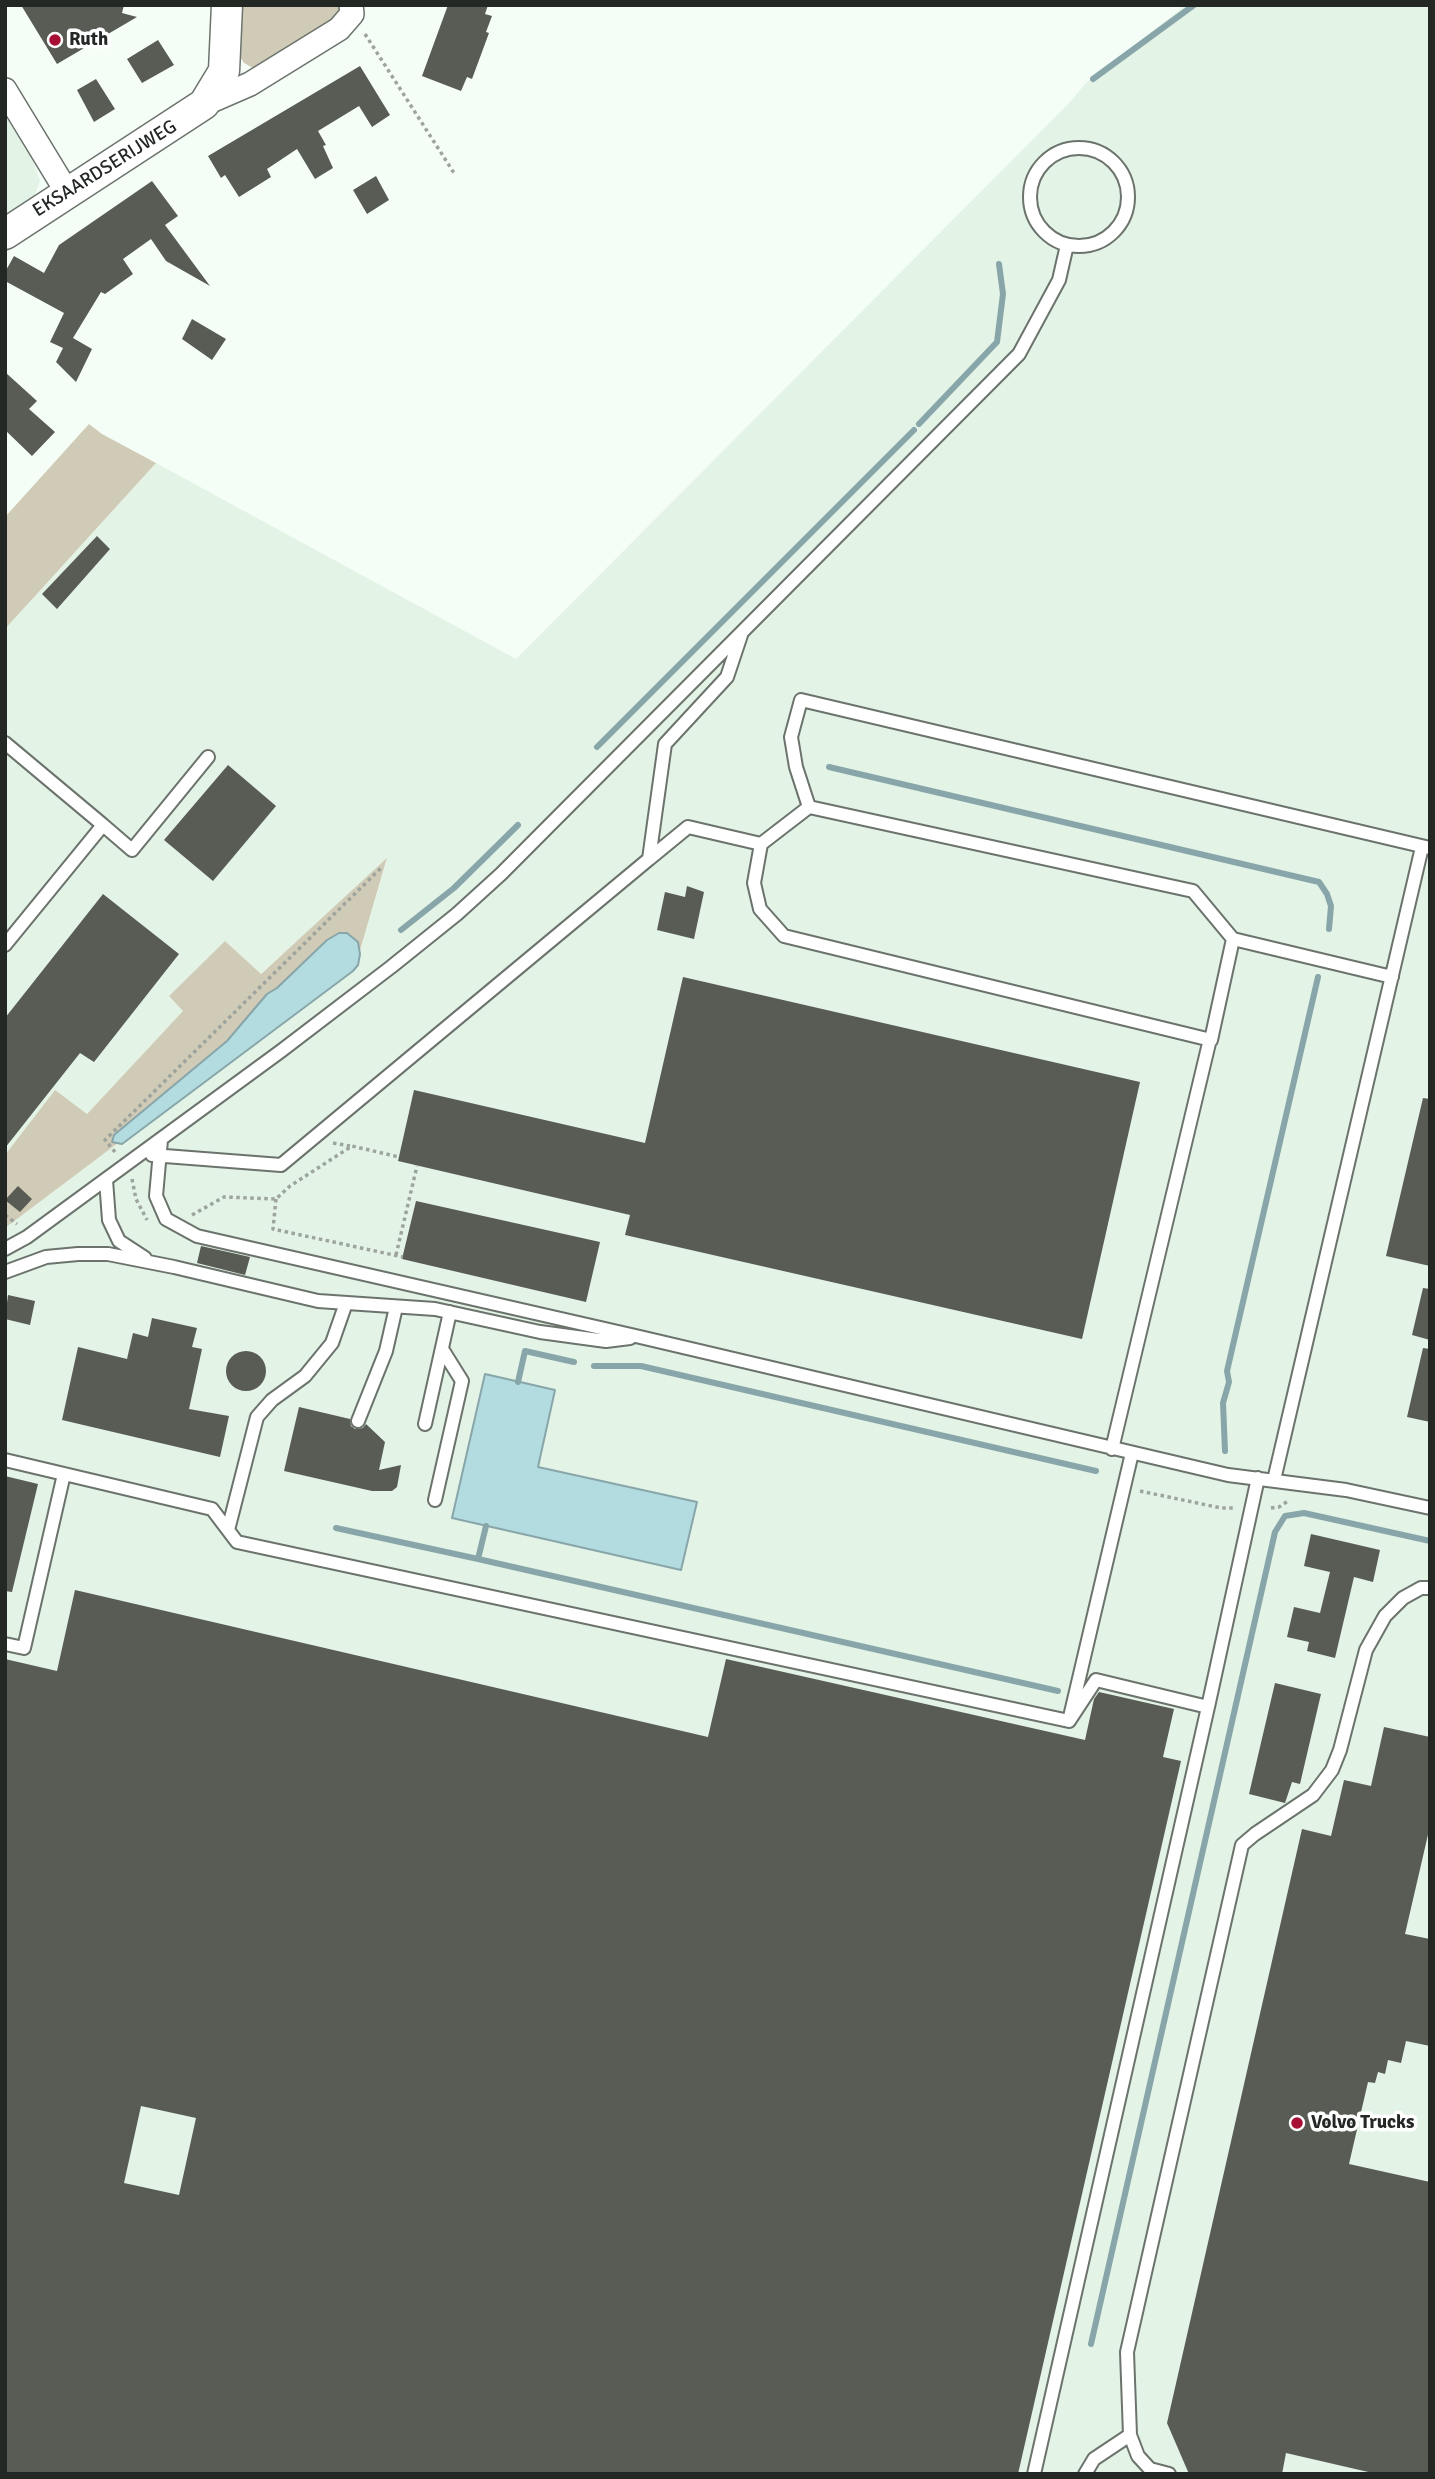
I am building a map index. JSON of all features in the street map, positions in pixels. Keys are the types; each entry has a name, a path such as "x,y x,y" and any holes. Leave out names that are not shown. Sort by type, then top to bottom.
{"street":[{"name":"EKSAARDSERIJWEG","path":"204,104 224,71 227,5"},
{"name":"EKSAARDSERIJWEG","path":"5,233 204,104 250,84 339,29 352,10"},
{"path":"5,90 67,192"}],"lane":[{"path":"1074,148 1091,149 1107,156 1123,176 1129,200 1125,217 1116,230 1104,240 1089,246 1067,245 1058,243 1045,234 1035,221 1030,206 1030,190 1034,175 1043,163 1057,152 1074,148"},
{"path":"5,1249 27,1237 106,1180 380,975 457,914 501,874 1018,354 1059,280 1067,245"},
{"path":"649,859 665,744 727,677 742,632"},
{"path":"809,807 796,767 791,737 801,700 1426,847 1392,977 1274,1480"},
{"path":"5,743 132,850 208,757"},
{"path":"1210,1039 784,936 760,909 754,883 761,844 809,807 1193,891 1233,939 1392,977"},
{"path":"5,945 103,825"},
{"path":"141,1154 281,1165 688,827 761,844"},
{"path":"1112,1449 1233,939"},
{"path":"160,1140 156,1196 166,1219 197,1236 1228,1475 1346,1490 1430,1508"},
{"path":"106,1180 108,1220 119,1241 155,1263"},
{"path":"5,1272 46,1257 108,1254 317,1301 450,1312 540,1332 606,1341 640,1337"},
{"path":"228,1530 257,1418 272,1400 305,1376 332,1343 346,1303"},
{"path":"358,1421 386,1351 396,1307"},
{"path":"425,1424 450,1312"},
{"path":"435,1500 462,1381 442,1349"},
{"path":"1069,1721 1132,1453"},
{"path":"5,1460 212,1509 237,1542 1069,1721"},
{"path":"5,1644 24,1648 64,1474"},
{"path":"1034,2474 1258,1478"},
{"path":"1169,2474 1150,2469 1138,2456 1130,2435 1127,2352 1242,1845 1313,1795 1332,1770 1340,1750 1366,1650 1385,1616 1403,1598 1422,1588 1430,1588"},
{"path":"1069,1721 1096,1680 1208,1707"},
{"path":"1085,2474 1094,2459 1130,2435"}],"path":[{"path":"352,10 454,173"},
{"path":"125,1166 105,1140 382,867"},
{"path":"396,1255 417,1166"},
{"path":"276,1199 273,1229 403,1257"},
{"path":"5,1215 19,1226"},
{"path":"1140,1491 1221,1508 1233,1508"}],"shaded area":[{"path":"241,5 341,5 338,19 263,67 253,68 244,63 239,55"},
{"name":"Volvo Trucks","path":"1186,5 1430,5 1430,2474 5,2474 5,1228 356,964 387,860 260,974 225,941 169,996 184,1010 87,1114 55,1091 5,1155 5,629 156,463 516,659 1086,83"},
{"path":"5,115 31,156 40,181 34,197 5,215"},
{"path":"89,424 102,434 156,463 5,629 5,517"},
{"path":"387,858 356,964 5,1228 5,1155 55,1090 87,1114 183,1011 169,996 225,941 261,974"}],"water":[{"path":"339,933 347,933 358,942 360,954 358,965 353,971 122,1144 112,1142 114,1135 227,1041 267,994 277,988 327,940"},
{"path":"485,1374 555,1390 538,1467 697,1502 681,1570 452,1518"}],"building":[{"path":"21,5 124,5 122,13 137,17 57,64"},
{"path":"448,5 488,5 485,14 492,16 486,32 489,33 472,79 467,77 461,91 422,76"},
{"path":"158,40 174,65 142,83 127,59"},
{"path":"360,66 390,115 372,127 359,106 318,131 326,145 323,146 333,168 315,179 297,149 267,169 271,177 239,197 225,175 221,178 208,156"},
{"path":"96,79 115,109 94,122 77,90"},
{"path":"376,176 389,200 367,214 353,190"},
{"path":"152,181 178,216 165,225 210,286 166,261 151,239 123,259 133,274 105,294 101,292 73,338 92,349 76,382 56,362 63,348 50,342 64,313 5,281 5,272 14,256 44,273 59,245"},
{"path":"192,319 226,339 212,360 182,339"},
{"path":"5,372 37,401 29,409 55,432 32,456 5,430"},
{"path":"97,536 110,549 57,609 42,594"},
{"path":"228,765 276,806 213,881 164,840"},
{"path":"687,886 704,892 694,939 657,930 665,892 685,897"},
{"path":"103,894 179,954 94,1062 80,1053 5,1148 5,1018"},
{"path":"683,977 1140,1082 1082,1339 625,1235 630,1215 398,1161 414,1090 645,1143"},
{"path":"1423,1098 1430,1099 1430,1266 1386,1256"},
{"path":"18,1186 32,1199 20,1212 5,1200"},
{"path":"416,1201 600,1242 586,1302 402,1259"},
{"path":"201,1246 250,1257 245,1275 197,1263"},
{"path":"1423,1288 1430,1289 1430,1340 1412,1335"},
{"path":"8,1295 35,1301 30,1325 5,1319"},
{"path":"152,1318 197,1328 192,1347 202,1349 189,1409 229,1416 220,1457 62,1420 78,1347 127,1359 133,1333 148,1337"},
{"path":"1423,1348 1430,1349 1430,1422 1407,1417"},
{"path":"246,1351 260,1357 266,1371 260,1385 246,1391 232,1385 226,1371 232,1357"},
{"path":"299,1407 350,1419 351,1426 355,1429 363,1428 366,1424 385,1442 379,1470 401,1465 397,1487 392,1491 372,1491 284,1471"},
{"path":"5,1476 38,1484 12,1592 5,1591"},
{"path":"1311,1534 1380,1550 1373,1582 1354,1577 1335,1658 1307,1651 1309,1642 1287,1637 1294,1607 1320,1613 1330,1572 1304,1566"},
{"path":"75,1590 708,1737 726,1659 1085,1740 1094,1699 1099,1692 1174,1709 1163,1757 1181,1761 1018,2474 5,2474 5,1659 57,1671","holes":["141,2106 196,2118 179,2195 124,2183"]},
{"path":"1275,1683 1321,1694 1300,1784 1292,1782 1285,1803 1249,1794"},
{"name":"Volvo Trucks","path":"1384,1727 1430,1737 1430,1826 1405,1934 1430,1939 1430,2046 1406,2041 1401,2063 1388,2060 1385,2074 1378,2072 1375,2083 1368,2082 1349,2164 1430,2182 1430,2474 1377,2474 1286,2453 1282,2474 1189,2474 1167,2423 1302,1829 1331,1836 1344,1780 1371,1786"}],"waterway":[{"path":"1093,79 1194,5"},
{"path":"919,424 997,342 1003,294 999,264"},
{"path":"597,747 914,430"},
{"path":"829,767 1319,882 1331,906 1329,929"},
{"path":"401,930 454,888 518,825"},
{"path":"1225,1451 1223,1403 1229,1382 1227,1371 1318,977"},
{"path":"518,1382 525,1351 574,1362"},
{"path":"594,1366 641,1366 1096,1471"},
{"path":"1091,2344 1275,1532 1285,1516 1304,1513 1430,1541"},
{"path":"486,1526 478,1559 1058,1691"},
{"path":"336,1528 478,1559"}],"place":[{"name":"Ruth","path":"55,40"},
{"name":"Volvo Trucks","path":"1297,2123"}]}
